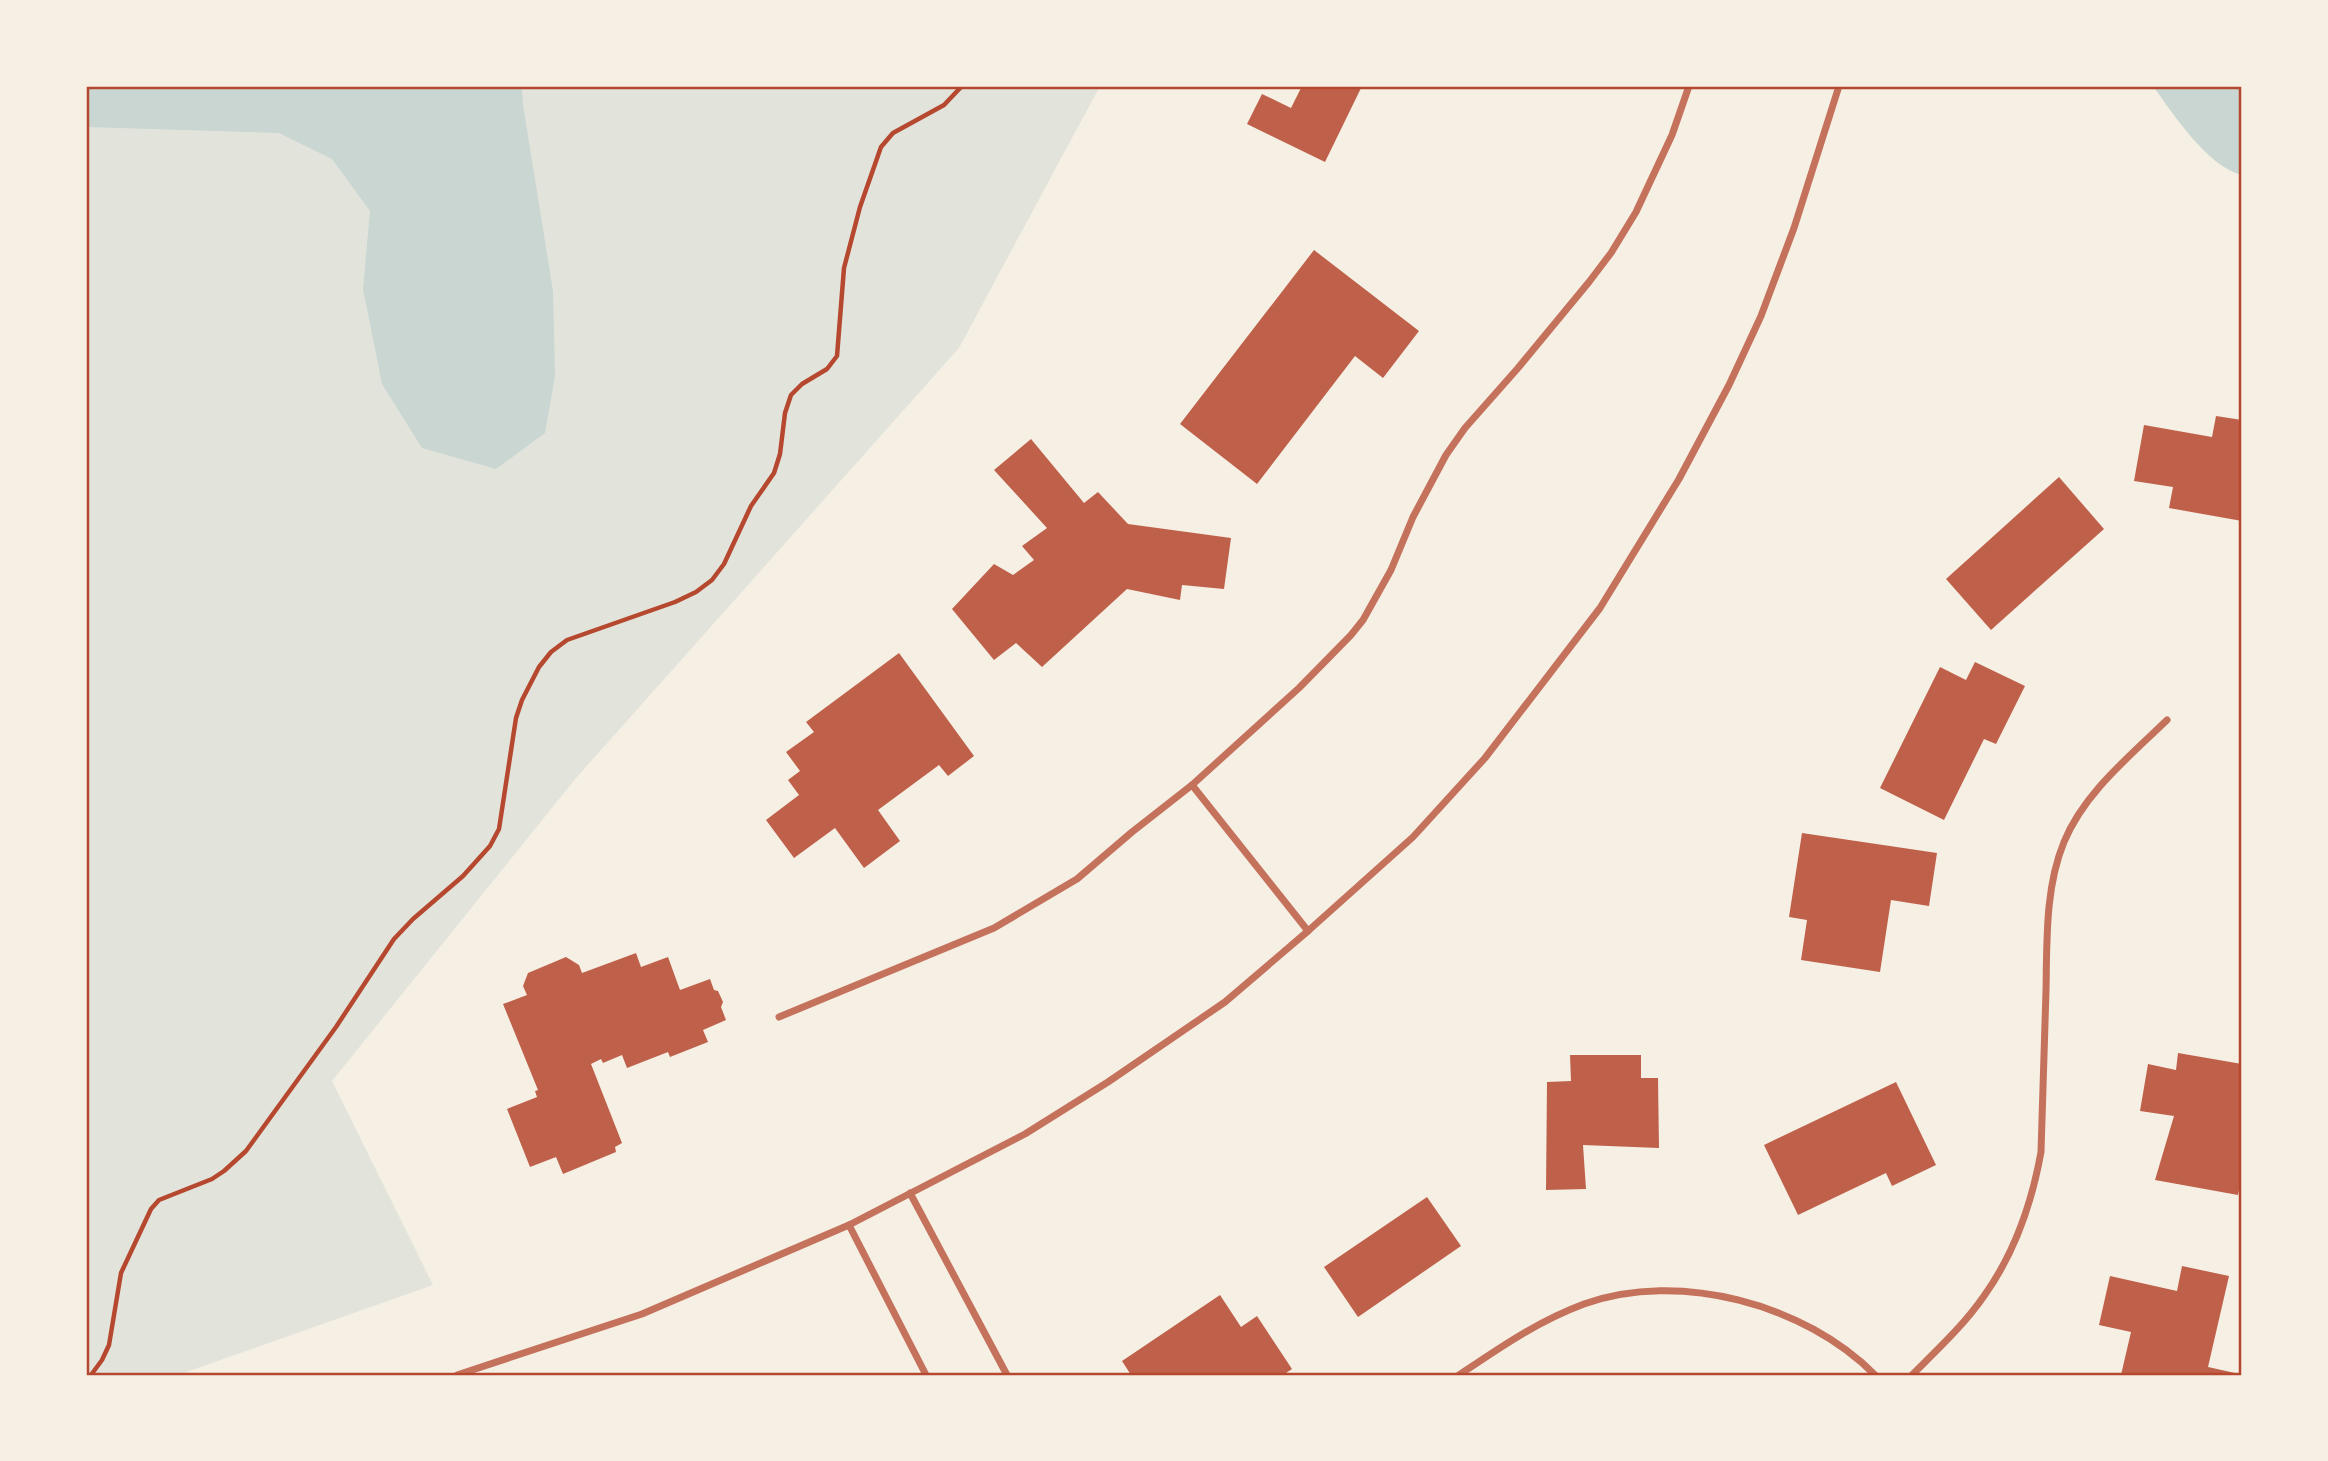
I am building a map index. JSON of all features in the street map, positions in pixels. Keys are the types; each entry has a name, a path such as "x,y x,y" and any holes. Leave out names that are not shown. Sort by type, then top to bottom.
{"street":[{"path":"779,1017 993,928 1077,880 1192,785 1299,688 1351,635 1363,620 1391,570 1413,517 1446,455 1465,428 1589,282 1636,212 1672,135 1689,86"},
{"path":"457,1375 642,1314 849,1225 1025,1134 1108,1082 1225,1002 1413,836 1485,758 1600,608 1679,479 1756,328 1794,228 1839,86"},
{"path":"1912,1375 1985,1296 2011,1250 2035,1185 2041,1152 2048,917 2055,874 2064,842 2081,813 2108,778 2167,720"},
{"path":"1192,785 1308,931"},
{"path":"910,1193 1007,1375"},
{"path":"849,1225 926,1375"},
{"path":"1459,1375 1522,1332 1584,1304 1618,1296 1660,1291 1733,1297 1766,1308 1801,1323 1860,1360 1875,1375"}],"path":[{"path":"91,1375 109,1345 121,1273 151,1209 159,1199 212,1179 246,1151 336,1027 394,939 463,876 490,846 499,829 516,718 530,683 545,659 567,640 696,592 712,580 724,564 751,506 774,473 791,395 802,384 827,369 836,356 844,268 860,207 881,147 892,133 944,105 962,86"}],"shaded area":[{"path":"86,86 1100,86 959,348 576,778 332,1081 433,1285 178,1375 86,1375"},
{"path":"86,86 522,86 553,291 555,376 545,433 496,469 422,448 382,384 363,289 370,211 332,159 279,133 86,127"},
{"path":"2153,86 2242,86 2242,175 2229,170 2204,151"}],"building":[{"path":"1302,86 1362,86 1325,162 1247,124 1262,94 1291,108"},
{"path":"1314,250 1419,331 1383,378 1355,356 1257,484 1180,424"},
{"path":"2216,416 2242,420 2242,521 2169,508 2173,487 2134,481 2144,425 2212,437"},
{"path":"1031,439 1084,503 1098,492 1128,524 1231,538 1224,589 1182,585 1180,600 1127,589 1042,667 1016,643 994,660 952,609 994,564 1013,575 1034,560 1022,546 1047,528 994,470"},
{"path":"2059,477 2104,529 1991,630 1946,579"},
{"path":"899,653 974,756 948,776 939,765 878,810 900,841 864,868 835,828 794,858 766,820 799,795 788,780 800,771 786,752 814,732 806,722"},
{"path":"1975,662 2025,686 1996,744 1984,739 1944,820 1880,788 1940,667 1966,680"},
{"path":"1802,833 1937,853 1929,906 1891,900 1880,972 1801,960 1807,920 1789,917"},
{"path":"636,953 641,967 668,957 680,990 710,979 723,1002 721,1007 726,1020 703,1030 708,1042 670,1057 668,1052 627,1068 622,1055 603,1063 601,1059 591,1064 622,1143 615,1147 616,1152 563,1174 556,1157 530,1167 507,1109 537,1097 535,1091 538,1090 503,1004 527,995 523,986 528,973 566,957 579,965 582,973"},
{"path":"2178,1053 2242,1064 2242,1176 2238,1195 2155,1180 2174,1116 2140,1111 2148,1064 2176,1070"},
{"path":"1570,1055 1641,1055 1641,1078 1658,1078 1659,1148 1583,1145 1586,1189 1546,1190 1547,1082 1571,1081"},
{"path":"1896,1082 1936,1165 1892,1186 1886,1173 1798,1215 1764,1145"},
{"path":"1427,1197 1461,1246 1358,1317 1324,1267"},
{"path":"2182,1266 2229,1276 2208,1367 2235,1375 2121,1375 2131,1332 2099,1325 2110,1276 2177,1291"},
{"path":"1220,1295 1241,1327 1257,1316 1292,1369 1283,1375 1131,1375 1122,1361"}]}
